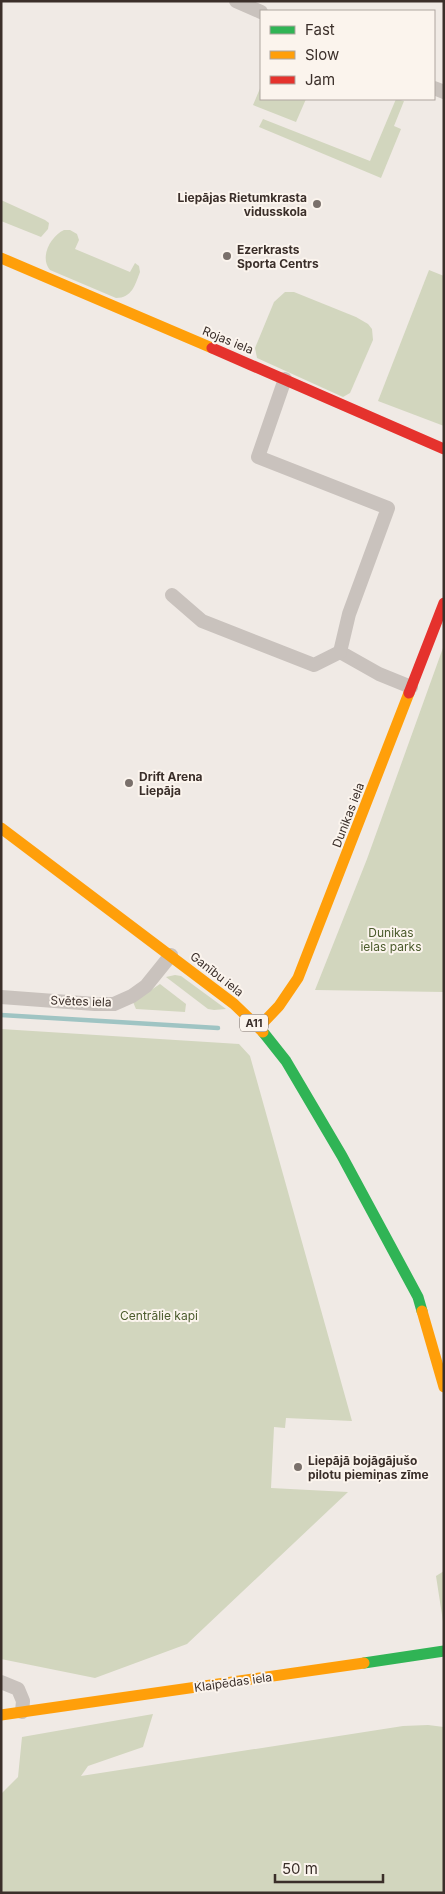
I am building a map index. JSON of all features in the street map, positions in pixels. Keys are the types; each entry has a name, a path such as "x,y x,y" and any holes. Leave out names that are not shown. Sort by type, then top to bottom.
{"main road":[{"name":"Rojas iela","path":"1,258 444,449"},
{"name":"Dunikas iela","path":"259,1027 280,1006 298,978 444,603"},
{"name":"Ganību iela","path":"1,828 234,1004 259,1027 286,1061 342,1156 418,1297 444,1387"},
{"name":"Ganību iela","path":"418,1297 426,1304 435,1317"},
{"name":"Klaipēdas iela","path":"1,1715 444,1651"}],"street":[{"path":"236,1 260,12"},
{"path":"285,379 258,457 388,508 349,614 340,652"},
{"path":"172,595 202,622 314,665 340,652"},
{"path":"340,652 379,674 411,687"},
{"name":"Svētes iela","path":"1,997 114,1004 132,996 146,986 171,955"},
{"path":"1,1682 18,1689 23,1701 22,1712"}],"green space":[{"path":"260,88 260,100 306,100 296,122 253,105"},
{"path":"396,100 404,101 394,126 401,129 381,178 259,127 263,119 370,161"},
{"path":"1,200 45,220 49,223 48,229 41,237 1,221"},
{"path":"64,230 70,230 77,234 79,240 75,249 130,272 135,263 139,266 140,272 132,290 126,296 116,298 50,270 46,259 48,247 55,237"},
{"path":"429,270 444,276 444,426 378,401"},
{"path":"285,292 294,292 356,317 368,324 372,329 373,340 350,393 343,397 257,358 255,348 274,302"},
{"name":"Dunikas ielas parks","path":"444,645 444,992 315,990 367,859"},
{"path":"181,976 226,1009 208,1009 166,977"},
{"path":"160,984 186,1004 185,1012 136,1009 133,1002"},
{"name":"Centrālie kapi","path":"1,1029 239,1044 250,1056 352,1421 286,1418 285,1428 274,1427 271,1488 348,1492 187,1644 95,1678 1,1659"},
{"path":"444,1571 444,1628 436,1576"},
{"path":"153,1714 143,1747 88,1766 81,1776 403,1726 428,1725 444,1727 444,1893 1,1893 1,1794 18,1777 22,1737"}],"waterway":[{"path":"1,1015 218,1028"}],"traffic: fast":[{"path":"263,1032 286,1061 342,1156 418,1297 422,1311"},
{"path":"364,1663 444,1651"}],"traffic: slow":[{"path":"1,258 212,348"},
{"path":"259,1027 279,1006 298,978 409,693"},
{"path":"1,828 234,1004 263,1032"},
{"path":"422,1311 444,1387"},
{"path":"1,1715 364,1663"}],"traffic: jam":[{"path":"212,348 444,449"},
{"path":"409,693 444,603"}],"place":[{"name":"Liepājas Rietumkrasta vidusskola","path":"317,204"},
{"name":"Ezerkrasts Sporta Centrs","path":"227,256"},
{"name":"Drift Arena Liepāja","path":"129,783"},
{"name":"Liepājā bojāgājušo pilotu piemiņas zīme","path":"298,1467"}]}
